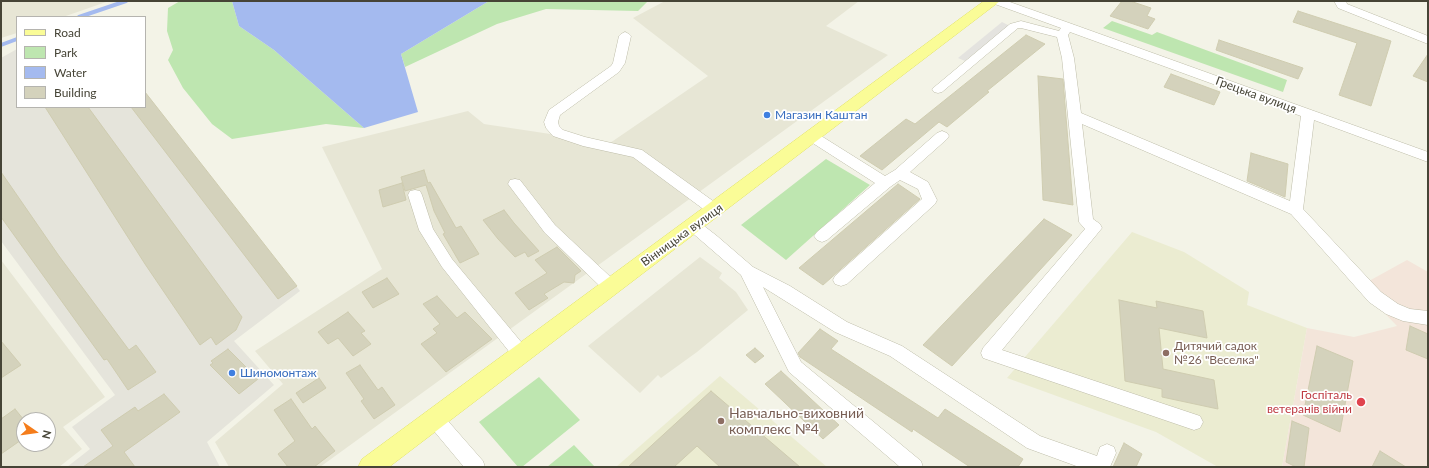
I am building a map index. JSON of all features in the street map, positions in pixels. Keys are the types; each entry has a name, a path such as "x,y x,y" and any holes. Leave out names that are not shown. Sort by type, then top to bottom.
{"main road":[{"name":"Вінницька вулиця","path":"370,467 993,1"}],"street":[{"path":"996,1 1065,31"},
{"path":"1340,1 1342,6 1428,40"},
{"path":"938,89 1014,26 1021,24 1065,31"},
{"path":"1065,31 1086,222 1095,228 989,353 1194,422"},
{"name":"Грецька вулиця","path":"1065,31 1083,32 1428,157"},
{"path":"625,36 619,63 554,113 551,122 553,128 558,133 583,142 637,153 715,210"},
{"path":"1296,210 1308,113"},
{"path":"1075,116 1296,210 1376,298 1392,309 1409,316 1428,318"},
{"path":"813,136 885,183"},
{"path":"822,236 885,183 900,173 942,136"},
{"path":"841,280 930,200 923,186 900,173"},
{"path":"515,184 550,229 611,286"},
{"path":"415,196 426,230 447,263 521,354"},
{"path":"694,226 747,271 784,291 841,327 896,351 1034,442 1103,462"},
{"path":"747,271 795,367 908,464"},
{"path":"435,419 476,467"}],"shaded area":[{"path":"1,1 109,1 66,16 16,16 16,33 1,38"},
{"path":"665,1 859,1 826,26 888,55 320,467 229,467 215,442 283,384 255,351 382,269 322,147 468,111 484,124 610,143 708,76 633,18"},
{"path":"1002,22 1010,26 965,61 958,58"},
{"path":"16,50 16,108 146,108 146,93 300,291 234,341 274,385 207,442 220,467 67,467 90,449 72,427 115,395 1,241 1,58"},
{"name":"Дитячий садок №26 \"Веселка\"","path":"1132,232 1184,252 1249,292 1247,305 1307,328 1282,467 1218,467 1156,432 1007,378"},
{"path":"700,257 722,273 719,278 736,292 748,310 697,352 661,378 658,375 640,393 588,346"},
{"path":"1,260 105,397 63,427 82,449 59,467 1,467"},
{"name":"Госпіталь ветеранів війни","path":"1407,260 1428,272 1428,467 1282,467 1307,328 1354,337 1397,326 1369,297 1369,281"},
{"name":"Навчально-виховний комплекс №4","path":"720,376 827,467 616,467"}],"green space":[{"path":"180,1 232,1 239,26 274,50 364,128 326,124 232,139 212,124 183,88 168,60 173,50 167,31 168,8"},
{"path":"489,1 648,1 638,11 546,9 497,24 405,67 401,54"},
{"path":"1112,21 1152,35 1157,32 1287,80 1283,92 1103,28"},
{"path":"826,159 870,185 786,260 741,225"},
{"path":"539,377 580,420 522,467 518,467 479,422"},
{"path":"574,445 595,467 547,467"}],"water":[{"path":"232,1 489,1 401,54 418,112 364,128 274,50 239,26"}],"building":[{"path":"1122,1 1130,1 1151,8 1147,16 1155,19 1148,29 1110,16"},
{"path":"1298,11 1391,41 1371,106 1339,95 1357,43 1293,22"},
{"path":"1026,35 1045,44 987,91 989,92 947,127 939,122 882,170 860,156 906,119 915,124"},
{"path":"1219,40 1303,68 1298,79 1216,50"},
{"path":"1428,54 1428,82 1413,76"},
{"path":"1171,74 1220,92 1214,105 1164,87"},
{"path":"1038,76 1063,79 1073,205 1043,200"},
{"path":"146,93 297,286 278,299 132,108 146,108"},
{"path":"46,108 89,108 242,317 236,330 216,345 211,337 200,345 145,264"},
{"path":"1251,153 1288,164 1285,197 1247,181"},
{"path":"424,170 428,183 430,182 456,228 461,226 479,254 460,263 443,234 445,233 434,211 426,185 405,191 401,177"},
{"path":"1,172 59,256 129,350 136,345 156,372 128,390 107,359 104,360 1,217"},
{"path":"402,183 406,200 383,207 379,190"},
{"path":"898,184 920,199 823,285 799,268"},
{"path":"504,210 539,251 528,257 525,252 515,257 498,239 483,220"},
{"path":"1044,219 1072,235 952,366 923,345"},
{"path":"557,247 581,271 575,275 574,283 564,282 544,294 548,298 529,310 515,293 547,273 535,260"},
{"path":"387,278 399,294 373,308 362,292"},
{"path":"437,296 457,318 465,312 492,339 446,372 421,344 437,333 433,329 440,324 423,304"},
{"path":"1119,300 1157,308 1156,301 1203,311 1207,338 1159,328 1163,369 1214,380 1218,409 1162,397 1162,389 1125,381"},
{"path":"348,312 365,331 361,333 371,344 353,356 338,338 328,344 318,332"},
{"path":"1410,326 1428,334 1428,359 1406,350"},
{"path":"820,329 838,341 831,349 938,418 945,409 1023,459 1018,467 970,467 913,429 912,432 800,357 798,353"},
{"path":"1,341 21,365 1,378"},
{"path":"1317,346 1353,361 1340,432 1303,415"},
{"path":"755,348 764,356 755,363 746,355"},
{"path":"228,349 258,379 239,394 210,365 213,363 211,361"},
{"path":"360,365 378,390 382,387 395,405 374,419 361,401 364,399 346,373"},
{"path":"781,371 839,425 823,439 765,384"},
{"path":"319,378 326,388 303,403 296,393"},
{"name":"Навчально-виховний комплекс №4","path":"711,391 800,467 720,467 697,446 674,467 628,467"},
{"path":"164,394 180,412 124,452 135,467 83,467 113,446 101,430 135,407 138,411"},
{"path":"291,399 312,429 315,426 335,451 314,467 288,467 278,454 295,441 274,410"},
{"path":"15,409 17,412 16,412 16,444 1,454 1,419"},
{"path":"1292,421 1309,428 1304,467 1296,467 1286,462"},
{"path":"1124,443 1142,454 1136,467 1113,467"},
{"path":"1380,451 1406,467 1372,467"}],"waterway":[{"path":"82,16 126,1"},
{"path":"1,45 16,39"}],"place":[{"name":"Магазин Каштан","path":"767,115"},
{"name":"Дитячий садок №26 \"Веселка\"","path":"1166,353"},
{"name":"Шиномонтаж","path":"232,373"},
{"name":"Госпіталь ветеранів війни","path":"1361,402"},
{"name":"Навчально-виховний комплекс №4","path":"721,421"}]}
